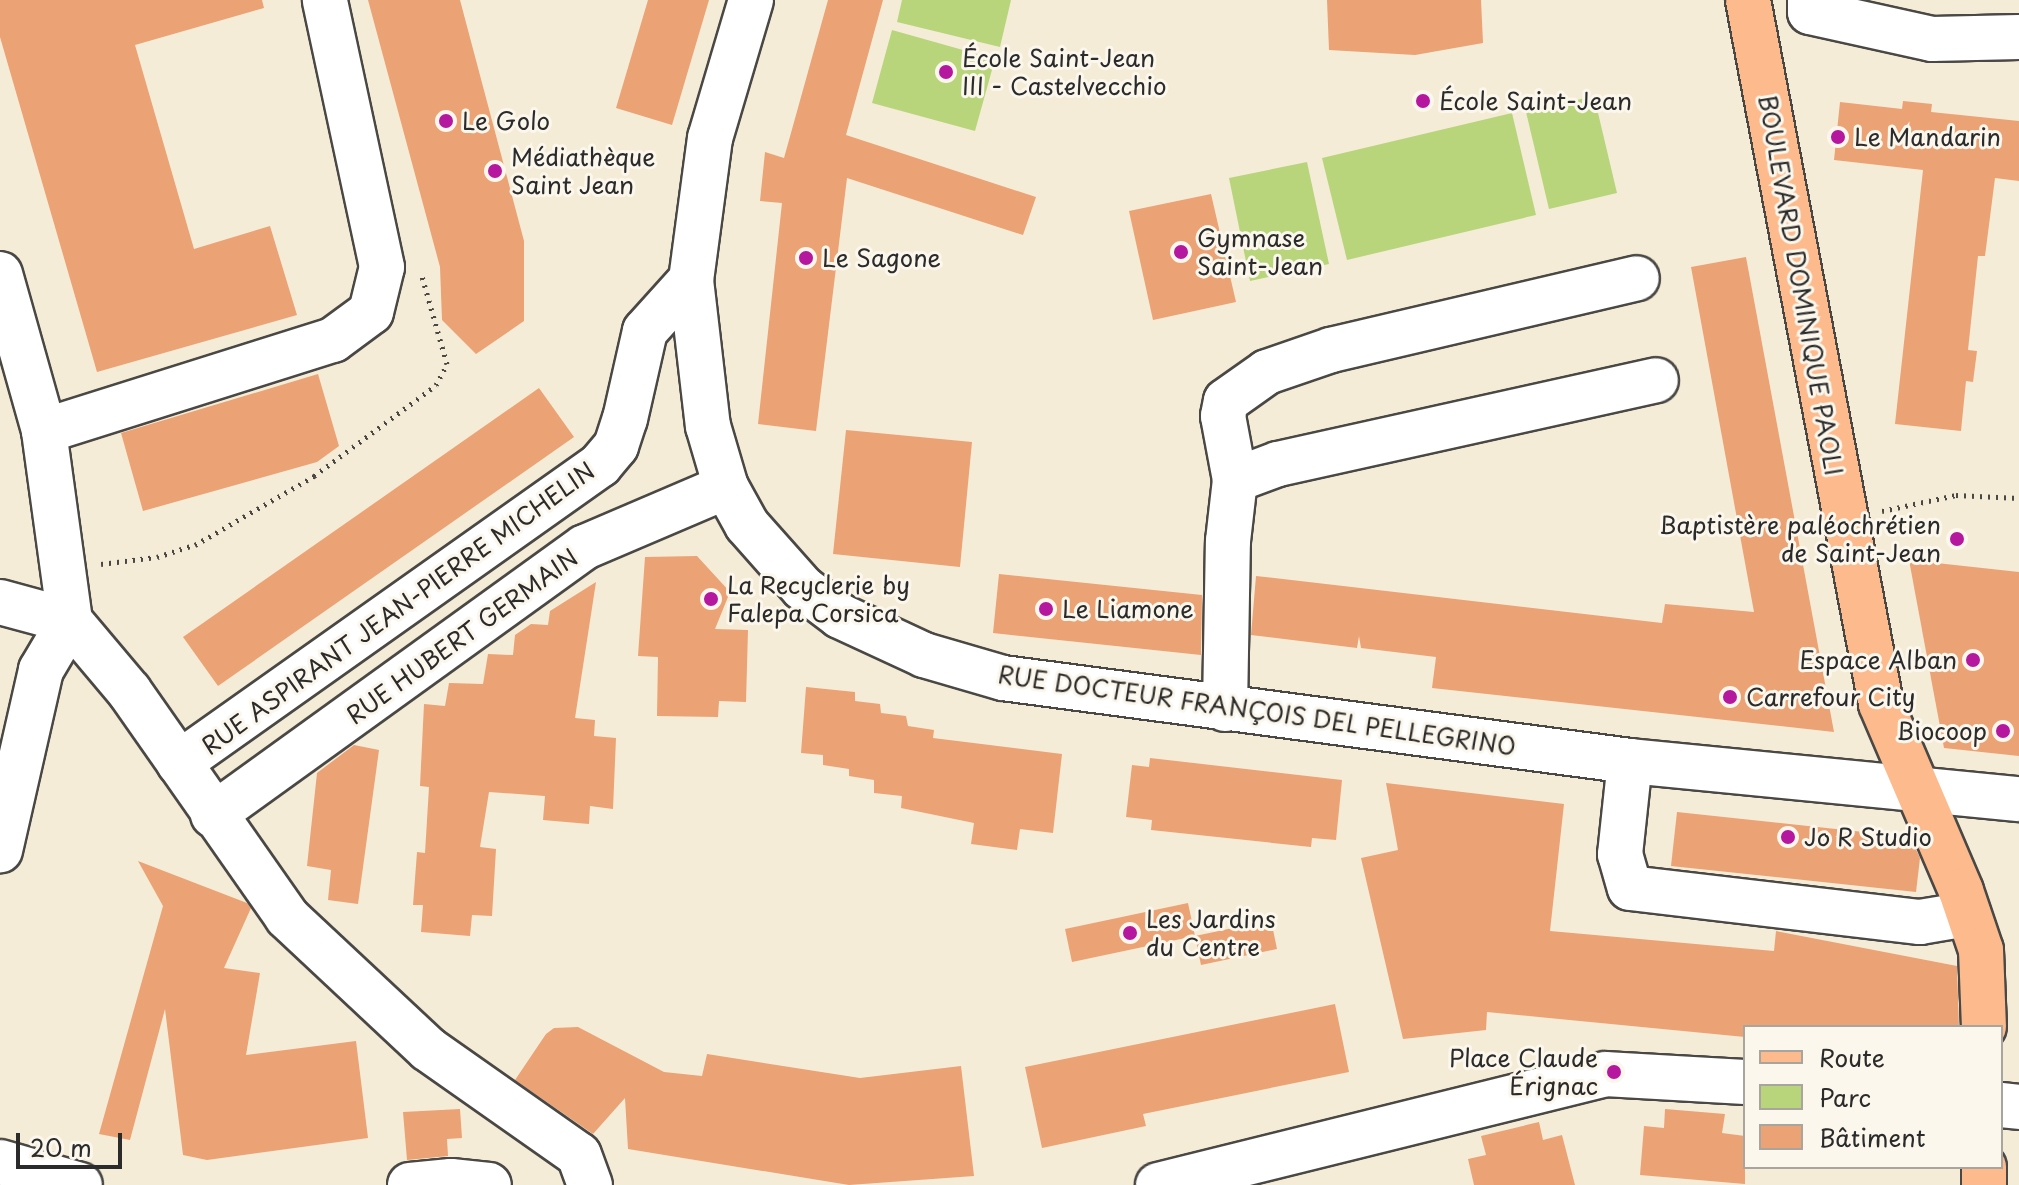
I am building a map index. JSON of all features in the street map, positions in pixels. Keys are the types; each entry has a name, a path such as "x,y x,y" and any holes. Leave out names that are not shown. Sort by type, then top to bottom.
{"main road":[{"name":"BOULEVARD DOMINIQUE PAOLI","path":"1748,0 1844,522 1881,704 1981,950 1984,1025"}],"street":[{"path":"44,431 333,340 371,312 382,267 325,0"},
{"name":"RUE DOCTEUR FRANÇOIS DEL PELLEGRINO","path":"751,0 710,138 691,280 708,426 726,487 747,525 803,588 878,636 1003,678 1630,761 2019,799"},
{"path":"1810,0 1810,12 1932,39 2019,37"},
{"path":"0,274 44,431 70,621 129,691 287,917 428,1049 579,1155 590,1185"},
{"path":"1225,709 1228,541 1235,480 1223,416 1226,401 1267,372 1331,350 1637,278"},
{"name":"RUE ASPIRANT JEAN-PIERRE MICHELIN","path":"179,763 600,465 616,446 634,394 645,331 691,280"},
{"path":"1235,480 1278,464 1656,380"},
{"name":"RUE HUBERT GERMAIN","path":"213,815 585,547 726,487"},
{"path":"0,602 70,621"},
{"path":"0,850 41,670 70,621"},
{"path":"1630,761 1620,854 1630,888 1920,922 1968,914"},
{"path":"1158,1185 1605,1074 1743,1082"},
{"path":"0,1162 80,1185"},
{"path":"410,1185 451,1181 489,1185"}],"path":[{"path":"64,568 157,557 195,545 314,476 436,385 447,364 420,269"},
{"path":"1844,522 1915,501 1956,495 2019,498"}],"green space":[{"path":"902,0 1011,0 1000,47 897,22"},
{"path":"892,30 995,59 975,131 872,103"},
{"path":"1594,96 1617,193 1549,209 1526,112"},
{"path":"1512,113 1536,215 1347,260 1322,158"},
{"path":"1307,162 1329,264 1250,281 1229,178"}],"building":[{"path":"0,0 262,0 264,8 135,45 194,249 270,226 297,315 97,372 0,37"},
{"name":"Le Golo","path":"368,0 460,0 524,241 524,321 476,354 442,320 440,267"},
{"path":"648,0 709,0 672,125 616,108"},
{"path":"828,0 883,0 846,135 1036,197 1023,235 847,178 816,431 758,424 782,203 760,201 765,152 784,158"},
{"path":"1327,0 1481,0 1483,43 1415,55 1329,50"},
{"path":"1903,101 1932,104 1931,112 2019,121 2019,181 1995,178 1985,256 1978,256 1968,350 1977,351 1973,382 1966,381 1961,431 1895,424 1923,170 1834,160 1840,102 1902,109"},
{"name":"Gymnase Saint-Jean","path":"1211,194 1236,302 1153,320 1129,211"},
{"path":"1746,257 1834,732 1432,688 1436,657 1361,648 1359,636 1357,648 1251,635 1256,576 1662,623 1665,604 1754,612 1691,267"},
{"path":"318,374 339,446 317,462 143,511 121,433"},
{"path":"539,388 574,437 218,686 183,637"},
{"path":"846,430 972,442 960,567 833,554"},
{"path":"697,556 730,592 715,629 748,630 746,702 719,701 718,717 657,716 658,657 638,656 645,557"},
{"name":"Espace Alban","path":"1909,560 2019,572 2019,756 1944,748"},
{"path":"999,574 1202,595 1201,655 993,633"},
{"path":"596,582 575,718 595,720 594,736 616,738 613,809 590,806 589,824 543,820 545,796 489,792 480,847 496,849 492,916 472,915 470,936 421,932 423,905 413,905 417,852 425,853 429,787 420,786 424,704 445,706 449,683 483,684 488,654 513,655 515,635 531,624 548,625 550,611"},
{"path":"806,687 855,692 855,701 880,704 881,713 906,716 908,726 934,730 933,738 1062,754 1053,833 1020,829 1017,850 971,844 974,823 901,808 902,796 874,793 874,780 849,776 849,769 823,765 823,755 801,753"},
{"path":"354,745 379,750 358,904 328,900 331,870 307,866 317,773"},
{"path":"1150,758 1342,780 1336,840 1312,838 1311,847 1151,830 1152,820 1126,817 1132,765 1149,767"},
{"path":"1386,783 1564,804 1550,931 1774,951 1776,931 1957,966 1959,1025 1743,1025 1743,1037 1487,1012 1486,1030 1403,1039 1361,858 1398,850"},
{"path":"1677,812 1910,837 1920,858 1916,892 1671,866"},
{"path":"138,861 247,903 251,908 224,968 260,973 246,1055 356,1041 368,1138 207,1160 183,1155 165,1009 130,1140 99,1134 163,906"},
{"name":"Les Jardins du Centre","path":"1188,903 1195,936 1072,962 1065,929"},
{"path":"1271,920 1277,949 1201,965 1195,936"},
{"path":"1335,1004 1349,1072 1143,1114 1146,1126 1042,1148 1025,1067"},
{"path":"578,1027 664,1072 702,1076 707,1054 860,1078 961,1066 974,1176 849,1185 628,1149 625,1098 593,1134 515,1080 546,1034 554,1028"},
{"path":"460,1109 462,1138 447,1139 448,1156 407,1160 403,1112"},
{"path":"1665,1109 1725,1114 1722,1133 1743,1136 1745,1184 1640,1175 1644,1126 1664,1128"},
{"path":"1539,1122 1543,1140 1562,1135 1575,1185 1474,1185 1468,1159 1486,1155 1481,1136"}],"place":[{"name":"École Saint-Jean III - Castelvecchio","path":"946,72"},
{"name":"École Saint-Jean","path":"1423,101"},
{"name":"Le Golo","path":"446,121"},
{"name":"Le Mandarin","path":"1838,137"},
{"name":"Médiathèque Saint Jean","path":"495,171"},
{"name":"Gymnase Saint-Jean","path":"1181,252"},
{"name":"Le Sagone","path":"806,258"},
{"name":"Baptistère paléochrétien de Saint-Jean","path":"1957,539"},
{"name":"La Recyclerie by Falepa Corsica","path":"711,599"},
{"name":"Le Liamone","path":"1046,609"},
{"name":"Espace Alban","path":"1973,660"},
{"name":"Carrefour City","path":"1730,697"},
{"name":"Biocoop","path":"2003,731"},
{"name":"Jo R Studio","path":"1788,837"},
{"name":"Les Jardins du Centre","path":"1130,933"},
{"name":"Place Claude Érignac","path":"1614,1072"}]}
